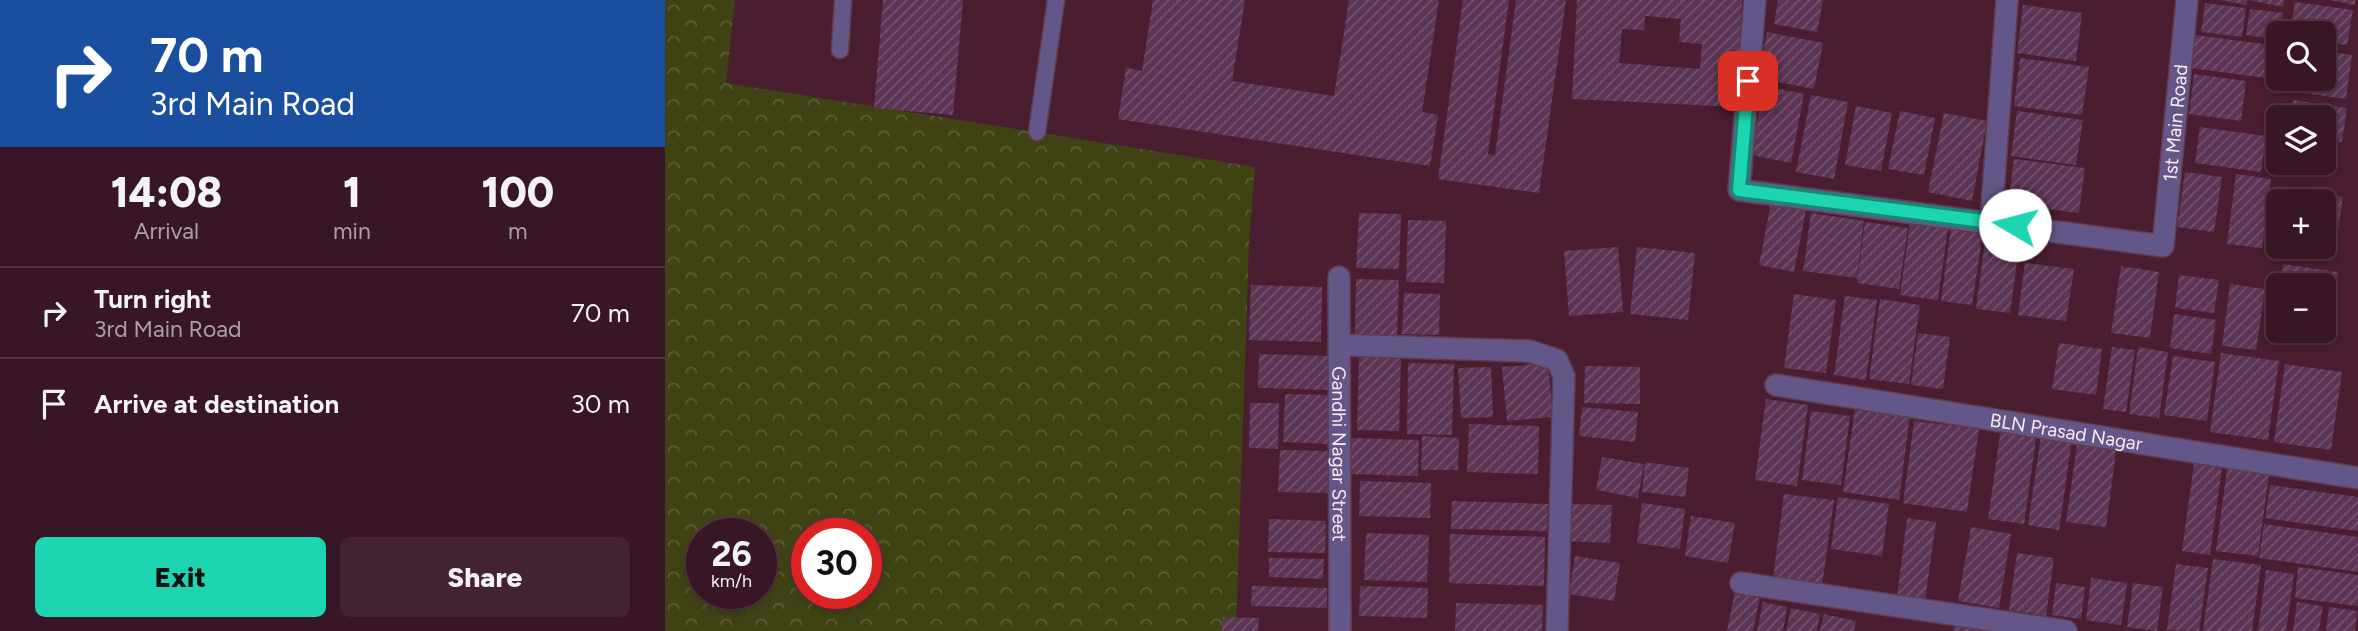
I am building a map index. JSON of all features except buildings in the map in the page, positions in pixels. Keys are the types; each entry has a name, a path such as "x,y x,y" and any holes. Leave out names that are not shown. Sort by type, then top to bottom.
{"street":[{"path":"1755,0 1739,190 1990,222 2007,0"},
{"name":"1st Main Road","path":"1990,222 2163,246 2187,0"},
{"name":"Gandhi Nagar Street","path":"1339,277 1340,631"},
{"path":"1340,345 1529,351 1557,360 1564,376 1557,631"},
{"name":"BLN Prasad Nagar","path":"1776,385 2358,478"},
{"path":"1741,583 2066,631"}],"lane":[{"path":"841,50 843,0"},
{"path":"1037,132 1056,0"}],"green space":[{"path":"665,0 735,0 726,83 1255,167 1249,245 1236,631 665,631"}],"route":[{"path":"1748,81 1739,190 2015,225"}]}
